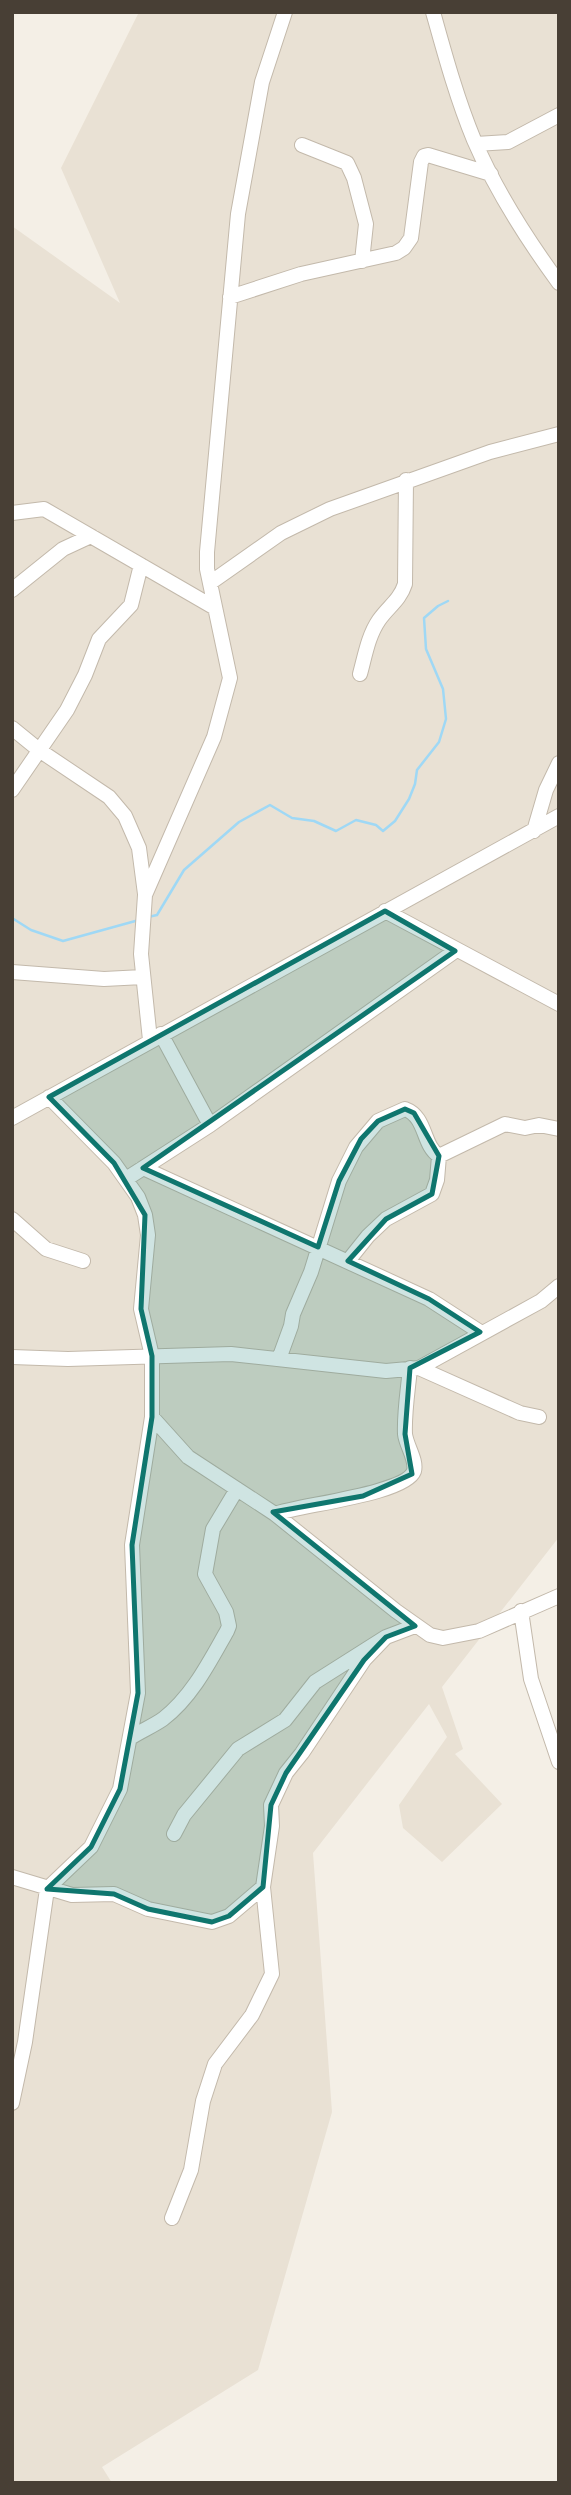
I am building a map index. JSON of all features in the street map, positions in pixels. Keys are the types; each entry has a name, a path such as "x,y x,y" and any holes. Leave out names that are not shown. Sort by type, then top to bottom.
{"street":[{"path":"145,895 214,737 230,678 210,583 207,552 238,214 262,82 285,12"},
{"path":"433,12 476,144 525,236 559,283"},
{"path":"476,144 508,142 559,116"},
{"path":"302,145 347,163 354,178 366,224 362,261"},
{"path":"230,298 301,274 396,253 408,244 411,238 424,156 491,174"},
{"path":"210,583 281,533 330,509 490,452 559,434"},
{"path":"360,674 370,635 380,618 399,598 405,584 406,480"},
{"path":"12,513 44,509 215,608"},
{"path":"12,590 63,549 91,536"},
{"path":"12,790 67,710 85,676 99,639 131,605 141,565"},
{"path":"12,727 39,750 109,797 125,816 139,848 145,895 141,954 143,977 156,1037 210,1125"},
{"path":"534,831 546,790 559,762"},
{"path":"12,1118 559,816"},
{"path":"385,911 559,1004"},
{"path":"126,1179 210,1125 456,951"},
{"path":"12,972 104,979 143,977"},
{"path":"12,2103 25,2042 47,1889 91,1847 120,1789 138,1693 132,1545 152,1417 152,1356 141,1309 148,1235 145,1215 138,1197 114,1163 49,1097"},
{"path":"279,1359 339,1181 360,1139 378,1121 405,1109 414,1113 425,1128 433,1151 439,1156"},
{"path":"439,1156 505,1124 525,1128 539,1125 559,1129"},
{"path":"348,1261 386,1219 432,1194 437,1180 439,1156"},
{"path":"143,1168 429,1299 480,1332"},
{"path":"12,1219 46,1249 83,1261"},
{"path":"12,1357 68,1359 231,1354 386,1371 414,1368 541,1301 559,1286"},
{"path":"414,1368 520,1413 539,1417"},
{"path":"275,1514 288,1509 362,1496 412,1474 414,1467 405,1434 414,1368"},
{"path":"152,1417 188,1457 275,1514 415,1626 430,1635 443,1638 479,1631 559,1596"},
{"path":"130,1738 164,1718 176,1706 195,1685 227,1631 229,1622 226,1612 205,1574 213,1529 237,1489"},
{"path":"522,1611 531,1679 559,1762"},
{"path":"174,1834 184,1815 238,1749 285,1720 315,1682 386,1637 415,1626"},
{"path":"172,2218 191,2170 203,2101 215,2064 253,2015 272,1975 263,1887 272,1826 271,1805 286,1773 364,1660 386,1637"},
{"path":"12,1877 72,1895 114,1894 148,1909 212,1922 229,1916 263,1887"}],"highlighted area":[{"path":"385,911 455,951 143,1168 318,1247 339,1181 361,1139 378,1121 405,1109 414,1113 439,1156 432,1194 386,1219 348,1261 429,1299 480,1332 410,1368 405,1434 412,1474 363,1496 273,1512 415,1626 386,1637 364,1660 286,1773 271,1805 263,1887 229,1916 212,1922 148,1909 114,1894 47,1889 91,1847 120,1789 138,1693 132,1545 152,1417 152,1356 141,1309 145,1215 114,1163 49,1097"}],"shaded area":[{"path":"139,12 559,12 559,1537 442,1687 463,1749 455,1754 502,1804 442,1862 403,1828 399,1805 447,1737 429,1704 313,1853 332,2112 258,2370 102,2467 112,2483 12,2483 12,226 120,303 61,168"}],"waterway":[{"path":"148,917 157,915 184,870 239,822 270,805 292,818 314,821 336,831 356,820 376,825 383,831 395,821 409,799 417,770 439,742 446,719 443,689 426,649 424,618 448,601"},
{"path":"12,918 31,930 63,941 139,920"}]}
